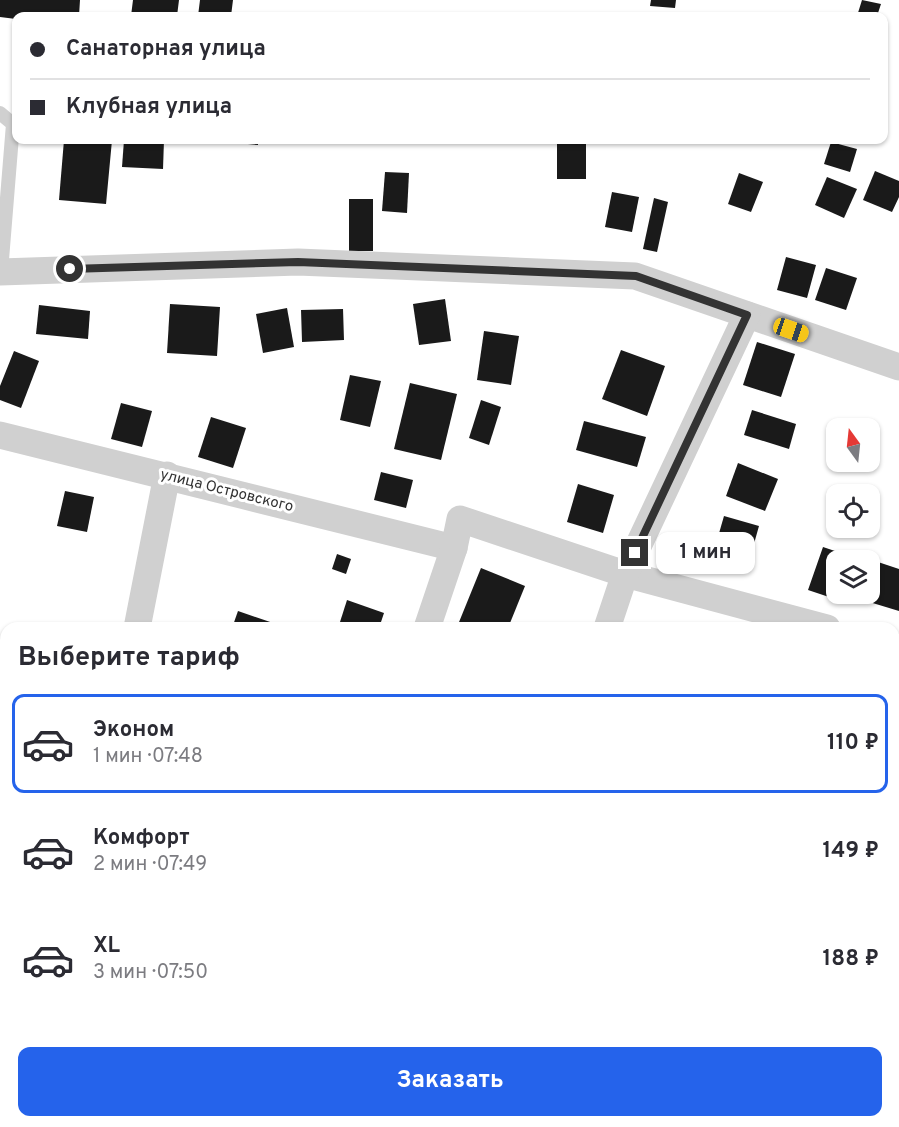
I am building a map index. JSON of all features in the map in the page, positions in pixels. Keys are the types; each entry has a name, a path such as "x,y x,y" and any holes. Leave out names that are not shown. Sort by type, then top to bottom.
{"street":[{"path":"1,272 298,262 636,276 899,367"},
{"path":"609,622 625,574 747,315"},
{"name":"улица Островского","path":"0,435 454,548"},
{"path":"137,622 167,475"},
{"path":"429,622 454,548 460,519 625,574 805,622"}],"lane":[{"path":"0,113 12,123"},
{"path":"1,272 12,136"}],"building":[{"path":"0,0 80,0 79,12 12,12 12,18 0,17"},
{"path":"133,0 179,0 178,12 132,12"},
{"path":"200,0 233,0 232,12 198,12"},
{"path":"651,0 676,0 675,8 650,6"},
{"path":"862,0 881,4 878,12 858,12"},
{"path":"64,144 112,144 106,204 59,200"},
{"path":"124,144 164,144 163,169 122,167"},
{"path":"557,144 586,144 586,179 557,179"},
{"path":"830,144 857,149 850,172 824,164"},
{"path":"875,171 899,181 899,197 892,212 863,200"},
{"path":"385,172 409,173 407,213 382,211"},
{"path":"739,173 763,182 751,212 728,204"},
{"path":"827,177 857,189 844,218 815,205"},
{"path":"612,192 639,197 632,232 605,227"},
{"path":"654,198 668,202 657,252 643,249"},
{"path":"349,199 373,199 373,251 349,251"},
{"path":"786,257 816,265 807,298 777,290"},
{"path":"826,268 857,278 846,310 815,300"},
{"path":"445,299 451,341 419,345 413,304"},
{"path":"170,304 220,307 217,356 167,353"},
{"path":"39,305 90,311 88,339 36,334"},
{"path":"287,308 294,347 263,353 256,314"},
{"path":"343,309 344,340 302,342 301,310"},
{"path":"484,331 519,336 511,385 477,380"},
{"path":"757,342 795,354 781,397 743,385"},
{"path":"621,350 665,366 647,416 602,399"},
{"path":"14,351 39,361 21,408 0,400 0,386"},
{"path":"350,375 381,381 370,427 340,420"},
{"path":"410,383 457,394 441,460 394,449"},
{"path":"481,400 501,407 489,445 469,438"},
{"path":"121,403 152,411 142,447 111,439"},
{"path":"752,410 796,424 789,449 744,435"},
{"path":"211,417 246,428 233,468 198,457"},
{"path":"584,421 646,437 637,467 576,450"},
{"path":"738,463 778,479 765,511 726,496"},
{"path":"381,472 413,480 406,508 374,500"},
{"path":"578,484 614,495 603,533 567,522"},
{"path":"65,491 94,497 87,532 57,526"},
{"path":"724,516 759,526 746,572 711,561"},
{"path":"823,547 832,550 826,550 826,596 808,590"},
{"path":"337,554 351,559 346,574 332,569"},
{"path":"880,563 899,569 899,611 876,604 880,604"},
{"path":"481,568 525,586 510,622 459,622"},
{"path":"347,600 384,613 381,622 340,622"},
{"path":"238,611 270,622 234,622"}],"route":[{"path":"70,269 298,262 636,276 747,315 635,553"}]}
